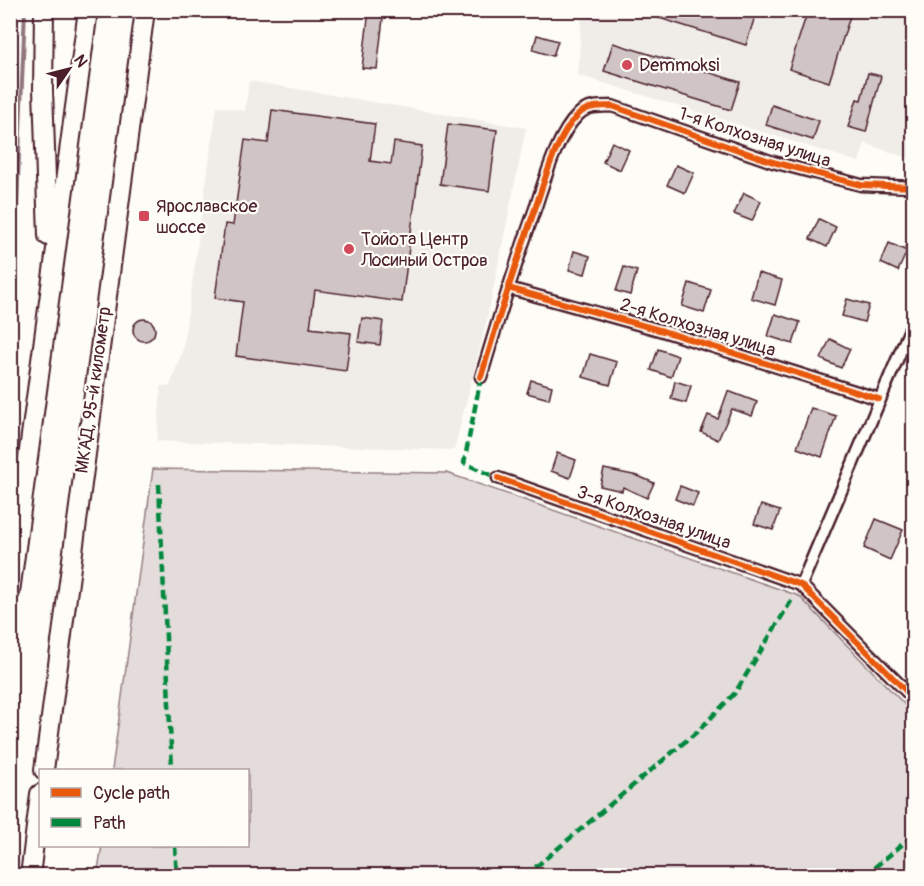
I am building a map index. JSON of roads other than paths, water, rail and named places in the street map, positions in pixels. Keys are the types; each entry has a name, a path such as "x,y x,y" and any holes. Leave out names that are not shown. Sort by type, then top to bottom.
{"highway":[{"path":"44,10 50,289"},
{"path":"10,592 88,10"},
{"name":"МКАД, 95-й километр","path":"44,769 144,13"},
{"path":"30,876 39,802"}],"street":[{"name":"1-я Колхозная улица","path":"508,288 551,162 569,126 578,114 590,107 612,106 773,162 861,185 914,187"},
{"path":"481,377 508,288"},
{"name":"2-я Колхозная улица","path":"508,288 663,331 879,399"},
{"path":"914,320 801,585 914,699"},
{"name":"3-я Колхозная улица","path":"498,478 801,585"}],"waterway":[{"path":"16,227 25,10"}],"place":[{"name":"Demmoksi","path":"627,65"},
{"name":"Ярославское шоссе","path":"144,216"},
{"name":"Тойота Центр Лосиный Остров","path":"349,249"}]}
